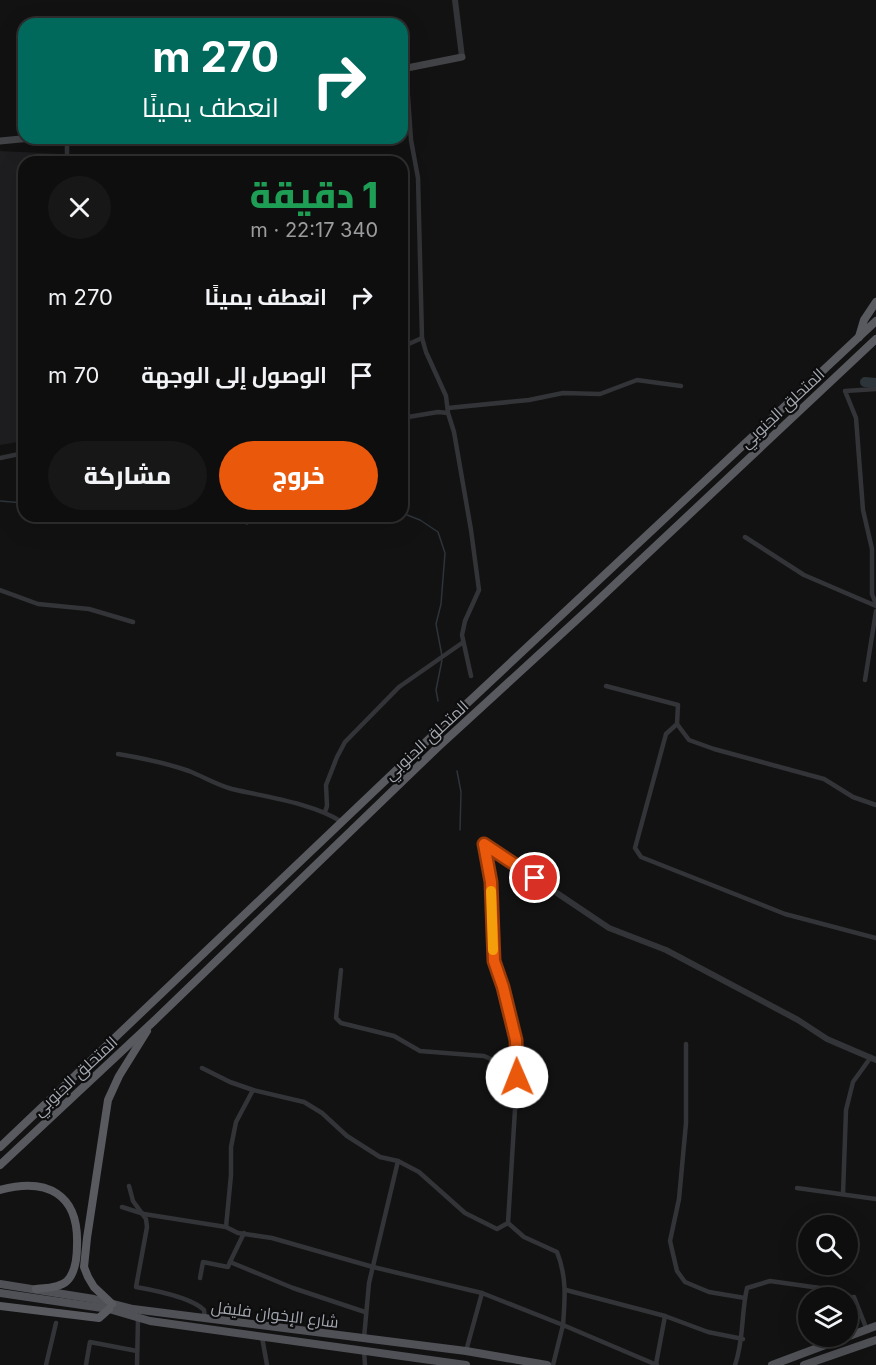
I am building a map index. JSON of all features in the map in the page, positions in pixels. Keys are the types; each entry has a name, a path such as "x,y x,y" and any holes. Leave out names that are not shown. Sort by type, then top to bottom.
{"highway":[{"path":"875,341 861,335 867,314 876,302"},
{"name":"المتحلق الجنوبي","path":"0,1147 342,822 876,321"},
{"name":"المتحلق الجنوبي","path":"0,1165 154,1021 421,763 875,341"},
{"path":"0,1306 99,1318 111,1306 94,1287 84,1267 103,1122 110,1093 154,1021"},
{"path":"0,1190 15,1186 42,1187 66,1202 75,1218 77,1252 72,1273 64,1283 36,1289"}],"main road":[{"path":"408,67 462,57"},
{"path":"0,141 18,139"},
{"name":"شارع الإخوان فليفل","path":"0,1284 36,1289 111,1306 138,1319 466,1365"},
{"name":"شارع الإخوان فليفل","path":"0,1293 466,1351 547,1365"},
{"path":"772,1365 876,1326"},
{"path":"804,1365 876,1340"}],"street":[{"path":"454,0 462,57"},
{"path":"408,109 418,178 422,338 446,396 465,492 479,590 465,621 462,643 471,675"},
{"path":"408,344 422,338"},
{"path":"408,417 563,393 600,394 637,380 681,386"},
{"path":"865,680 876,607 872,594 872,549 863,510 856,418 845,391 876,389"},
{"path":"0,458 18,454"},
{"path":"745,537 804,575 876,607"},
{"path":"0,590 38,604 89,609 133,622"},
{"path":"325,812 326,785 345,742 399,687 462,643"},
{"path":"606,686 678,705 677,724 689,740 824,779 853,797 876,805"},
{"path":"677,724 666,734 635,848 641,857 785,914 876,938"},
{"path":"118,754 148,759 230,788 272,796 325,812 342,822"},
{"path":"484,844 609,928 666,950 798,1020 827,1039 874,1058 853,1082 846,1110 843,1194"},
{"path":"484,844 491,882 494,961 516,1040 517,1067 508,1223"},
{"path":"341,970 336,1017 341,1023 394,1036 420,1051 484,1056 504,1065 517,1067"},
{"path":"686,1044 686,1123 679,1199 670,1241 674,1261 677,1271 685,1282 709,1292 745,1298"},
{"path":"202,1068 253,1090 304,1102 322,1113 347,1136 380,1157 398,1161 419,1172 465,1213 497,1229 508,1223"},
{"path":"226,1227 231,1147 236,1122 253,1090"},
{"path":"364,1338 365,1312 373,1267 398,1161"},
{"path":"129,1186 133,1201 144,1214 147,1227 136,1287 196,1303 204,1310 205,1319"},
{"path":"797,1188 876,1199"},
{"path":"122,1207 144,1214 226,1227 373,1267 483,1293 656,1365 664,1316"},
{"path":"508,1223 524,1237 557,1252 563,1268 566,1290 563,1325 553,1365"},
{"path":"200,1278 203,1262 228,1267 244,1233"},
{"path":"230,1262 293,1288 365,1312"},
{"path":"735,1365 743,1339 747,1288 770,1281 813,1287"},
{"path":"566,1290 664,1316 708,1332 743,1339"},
{"path":"466,1351 483,1293"},
{"path":"858,1307 867,1330"},
{"path":"137,1365 138,1319"},
{"path":"46,1365 56,1323"},
{"path":"262,1337 267,1365"},
{"path":"86,1365 90,1342 137,1351"},
{"path":"364,1352 365,1365"}],"shaded area":[{"path":"0,151 62,154 62,156 18,156 18,442 0,445"}],"waterway":[{"path":"865,382 876,383"},
{"path":"0,501 18,502"},
{"path":"408,515 438,532 445,553 441,604 436,624 442,656"},
{"path":"243,522 247,524 250,522"},
{"path":"438,701 436,690 442,660"},
{"path":"457,771 461,792 460,830"}],"slow traffic":[{"path":"491,891 493,950"}],"route":[{"path":"517,1077 516,1040 494,961 491,882 484,844 535,878"}]}
